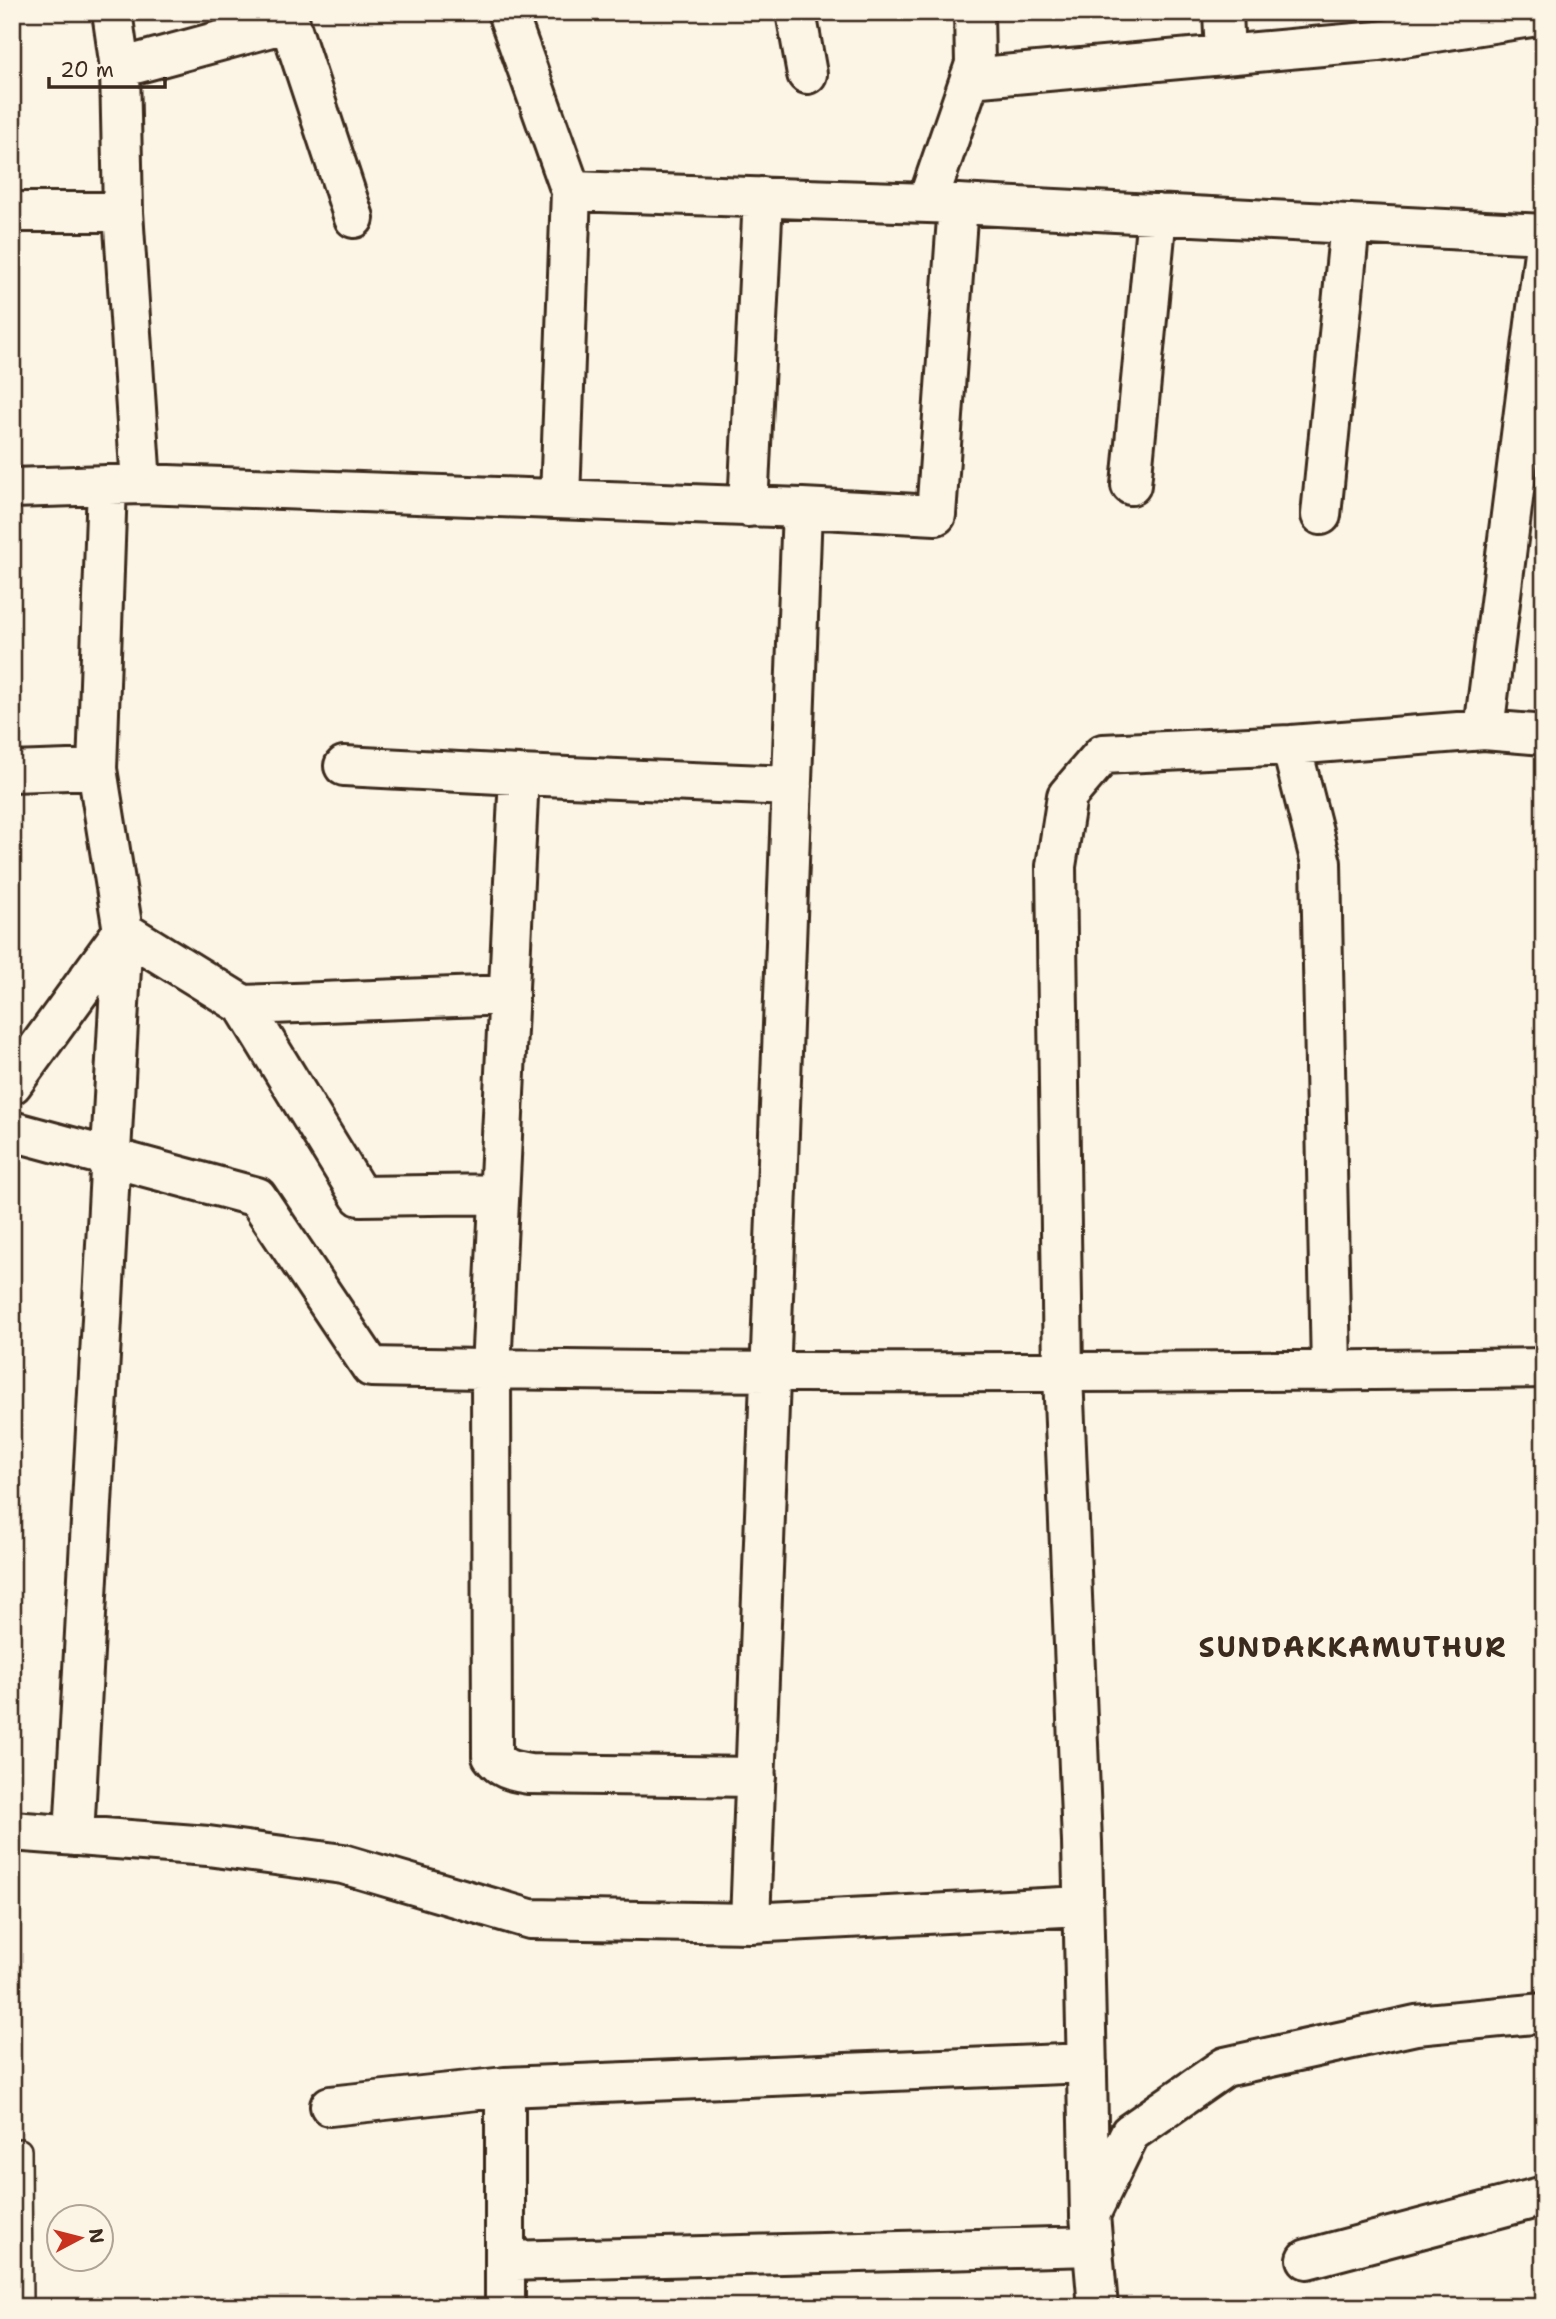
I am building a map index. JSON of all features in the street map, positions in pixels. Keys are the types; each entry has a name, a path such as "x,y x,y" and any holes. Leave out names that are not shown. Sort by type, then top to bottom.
{"street":[{"path":"74,1836 122,931 97,769 124,484 120,68 112,12"},
{"path":"507,12 571,191 560,499"},
{"path":"796,12 807,74"},
{"path":"12,488 124,484 936,515 942,204 975,64 974,12"},
{"path":"1223,12 1225,55"},
{"path":"970,78 1378,41 1429,22 1544,15"},
{"path":"120,68 288,17 354,218"},
{"path":"571,191 942,204 1544,233"},
{"path":"748,507 763,197"},
{"path":"12,212 123,212"},
{"path":"1131,485 1157,214"},
{"path":"1321,515 1350,224"},
{"path":"1484,730 1544,252"},
{"path":"750,1923 802,508"},
{"path":"1098,2307 1091,2231 1083,1906 1063,1374 1056,866 1067,796 1103,754 1292,745 1484,730 1544,735"},
{"path":"1292,745 1321,863 1331,1371"},
{"path":"344,766 792,786"},
{"path":"12,772 97,769"},
{"path":"519,775 491,1370 492,1756 499,1765 509,1771 529,1774 756,1777"},
{"path":"122,931 243,1005 360,1195 499,1194"},
{"path":"12,1084 122,931"},
{"path":"243,1005 509,995"},
{"path":"12,1131 257,1197 371,1367 771,1374 1063,1374 1544,1368"},
{"path":"12,1831 208,1846 343,1864 530,1919 750,1923 1083,1906"},
{"path":"1091,2231 1130,2133 1225,2067 1416,2025 1544,2013"},
{"path":"330,2106 505,2087 1087,2063"},
{"path":"505,2087 505,2307"},
{"path":"1307,2259 1544,2196"},
{"path":"505,2261 1091,2231"}],"lane":[{"path":"20,2150 22,2307"}],"district":[{"name":"SUNDAKKAMUTHUR","path":"1353,1647"}]}
